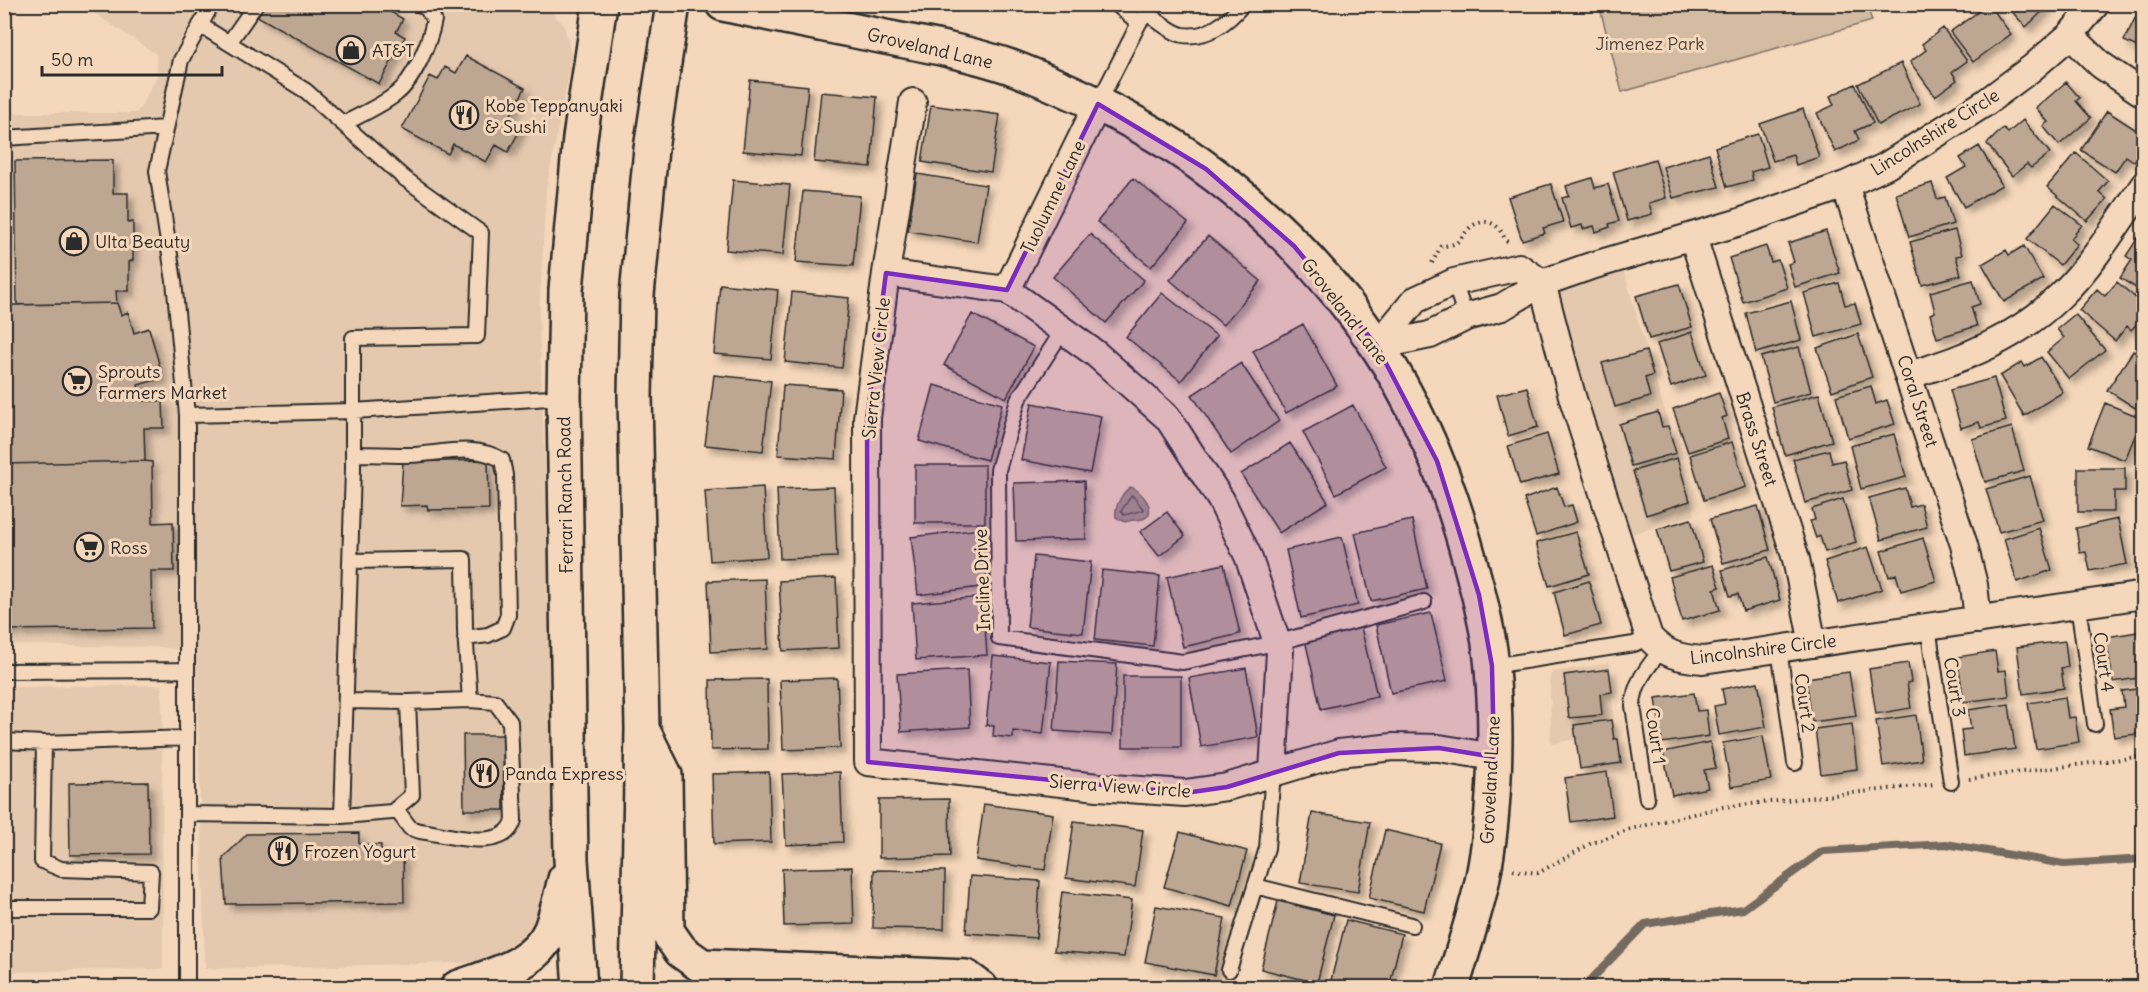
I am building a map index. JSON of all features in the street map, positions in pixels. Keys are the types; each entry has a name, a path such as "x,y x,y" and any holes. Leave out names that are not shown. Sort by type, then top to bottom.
{"main road":[{"name":"Ferrari Ranch Road","path":"580,987 571,860 564,397 566,290 572,214 600,4"},
{"path":"637,987 642,729 635,396 638,295 651,149 673,4"},
{"name":"Groveland Lane","path":"723,4 945,48 1010,67 1098,104 1152,133 1206,169 1250,205 1294,246 1335,292 1377,346 1405,394 1437,461 1463,533 1492,666 1494,757 1485,867 1452,987"},
{"path":"642,729 665,775 667,931 681,951 702,966 966,977 981,987"},
{"path":"458,987 512,968 534,953 550,931 571,860"}],"street":[{"name":"Lincolnshire Circle","path":"1377,346 1430,335 1466,317 1503,307 1542,283 1588,267 1692,237 1845,185 1886,166 1985,104 2070,35 2096,4"},
{"path":"2070,35 2101,65 2144,94"},
{"path":"886,273 913,102"},
{"name":"Tuolumne Lane","path":"1007,290 1098,104"},
{"name":"Coral Street","path":"1845,185 1964,545 1974,585 1978,620"},
{"path":"1909,375 1955,362 1995,343 2061,296 2091,261 2144,185"},
{"name":"Brass Street","path":"1692,237 1796,559 1813,644"},
{"path":"1377,346 1415,300 1454,282 1519,267 1542,283 1572,396 1655,644"},
{"name":"Sierra View Circle","path":"886,273 1007,290 1095,354 1168,418 1221,500 1248,556 1280,651 1273,772 1227,787 1185,793 1098,787 868,762 867,418 886,273"},
{"name":"Lincolnshire Circle","path":"1655,644 1678,658 1703,660 2144,595"},
{"path":"1273,772 1339,753 1393,747 1438,748 1494,757"}],"lane":[{"path":"188,987 187,415 174,281 157,171 181,60 212,4"},
{"path":"229,43 256,4"},
{"path":"343,124 397,94 415,68 430,38 434,20 427,9 420,4"},
{"path":"1116,4 1146,14 1182,35 1203,34 1230,20 1243,4"},
{"path":"1098,104 1146,14"},
{"path":"200,25 306,91 404,178 481,233 477,336 353,338 354,411 342,816"},
{"path":"4,138 166,128"},
{"path":"1454,282 1466,317"},
{"name":"Incline Drive","path":"1063,330 1018,400 998,470 999,638 1183,662 1276,643"},
{"path":"187,415 354,411 564,397"},
{"path":"353,454 410,455 466,450 490,453 502,460 505,475 508,615 503,628 488,635 465,638"},
{"path":"350,561 464,559 465,638 470,700"},
{"path":"1276,643 1424,602"},
{"name":"Court 4","path":"2078,605 2095,724"},
{"name":"Court 3","path":"1928,627 1951,782"},
{"path":"1492,666 1634,644 1655,644"},
{"name":"Court 1","path":"1647,800 1633,706 1634,692 1655,644"},
{"name":"Court 2","path":"1779,648 1795,762"},
{"path":"4,671 187,670"},
{"path":"346,701 470,700 495,702 505,711 510,722 514,820 512,829 502,838 490,841 420,831 410,828 396,809"},
{"path":"188,814 342,816 392,812 412,795 408,702"},
{"path":"4,741 44,743 187,738"},
{"path":"4,908 148,908 151,872 62,869 42,861 44,743"},
{"path":"1229,970 1267,848 1273,772"},
{"path":"1255,886 1412,925"}],"path":[{"path":"1485,867 1538,873 1557,865 1590,844 1630,829 1723,807 1788,798 1892,790 2044,767 2144,756"}],"highlighted area":[{"path":"1098,104 1206,169 1294,246 1377,346 1437,461 1479,595 1492,666 1494,757 1439,748 1339,753 1227,787 1185,793 868,762 867,418 886,273 1007,290"}],"shaded area":[{"path":"530,4 550,10 564,25 572,58 546,190 539,318 545,470 553,854 550,886 541,928 494,962 205,969 196,651 158,647 5,645 4,113 136,113 140,108 157,76 156,54 82,5"},
{"path":"1619,255 1695,515 1615,539 1536,281"},
{"path":"1609,663 1615,731 1551,744 1550,675 1554,672"},
{"path":"162,685 163,969 5,972 4,687"}],"green space":[{"name":"Jimenez Park","path":"1599,5 1867,5 1872,21 1622,92"}],"water":[{"path":"1131,487 1143,496 1150,510 1145,518 1125,522 1116,517 1116,509 1122,496"}],"building":[{"path":"264,4 377,4 403,19 396,32 405,37 379,84 257,16"},
{"path":"1989,4 2011,34 1973,62 1950,32"},
{"path":"2005,4 2044,4 2047,7 2026,27"},
{"path":"2144,4 2144,50 2124,41"},
{"path":"1943,28 1967,61 1952,72 1957,80 1935,96 1910,62 1926,50 1922,44"},
{"path":"466,56 525,88 509,118 522,126 508,152 496,145 486,162 453,144 448,154 402,129 430,76 438,80 445,67 456,73"},
{"path":"1901,63 1920,104 1878,125 1858,84"},
{"path":"750,80 808,86 801,156 743,151"},
{"path":"2066,82 2080,98 2076,101 2091,118 2059,145 2043,126 2048,122 2036,108"},
{"path":"1855,84 1873,123 1855,131 1859,140 1835,152 1817,113 1834,105 1830,96"},
{"path":"821,92 877,97 871,167 814,162"},
{"path":"931,105 1000,115 991,172 922,162"},
{"path":"1803,109 1819,157 1796,165 1793,155 1773,161 1760,124"},
{"path":"2107,111 2144,135 2144,148 2135,162 2126,156 2115,172 2081,150"},
{"path":"2023,120 2050,153 2031,168 2027,164 2012,176 1987,144 2003,128 2008,133"},
{"path":"1758,134 1768,167 1751,172 1753,180 1727,187 1715,147"},
{"path":"1979,146 2002,185 1964,207 1947,178 1966,167 1960,158"},
{"path":"1709,153 1719,187 1673,198 1663,167"},
{"path":"2076,153 2108,181 2099,192 2107,199 2087,221 2047,187"},
{"path":"1655,159 1666,198 1649,203 1652,214 1627,221 1613,172"},
{"name":"Ulta Beauty","path":"113,160 113,193 128,193 128,223 133,222 133,260 129,262 129,291 116,291 117,303 17,305 15,161"},
{"path":"917,174 986,185 977,242 908,231"},
{"path":"1133,178 1188,223 1151,267 1097,222"},
{"path":"1592,178 1595,188 1608,184 1619,221 1596,232 1594,226 1583,229 1582,225 1571,228 1562,198 1569,196 1566,186"},
{"path":"733,180 790,185 783,255 726,250"},
{"path":"1932,183 1937,199 1945,197 1953,224 1909,237 1896,194"},
{"path":"1551,184 1563,222 1543,228 1545,233 1522,240 1508,197"},
{"path":"803,191 860,196 853,266 796,262"},
{"path":"2055,204 2082,225 2071,239 2077,244 2060,265 2027,239"},
{"path":"1955,230 1962,255 1956,256 1961,275 1922,285 1910,242"},
{"path":"1826,231 1840,273 1795,287 1788,264 1794,262 1788,243"},
{"path":"1090,234 1144,280 1106,323 1053,277"},
{"path":"1208,236 1261,281 1223,325 1170,280"},
{"path":"2139,236 2144,240 2144,293 2120,278 2132,260 2126,256"},
{"path":"1766,246 1771,262 1778,260 1787,288 1743,302 1729,258"},
{"path":"2024,246 2043,279 2004,302 1982,264 2006,250 2009,255"},
{"path":"1973,280 1980,304 1971,307 1977,326 1937,338 1930,314 1935,312 1930,292"},
{"path":"2117,282 2144,305 2144,316 2131,330 2127,326 2115,341 2079,310 2097,289 2105,296"},
{"path":"1839,283 1845,305 1855,303 1861,324 1816,337 1804,293"},
{"path":"720,284 778,290 771,359 714,354"},
{"path":"1679,284 1692,327 1649,339 1636,296"},
{"path":"792,292 849,298 842,368 785,362"},
{"path":"1162,293 1217,336 1181,381 1126,337"},
{"path":"1791,301 1801,340 1756,353 1746,313"},
{"name":"Sprouts Farmers Market","path":"117,303 121,315 128,312 134,333 149,328 163,378 138,385 143,401 163,401 164,428 144,428 145,461 4,464 4,305"},
{"path":"972,314 1034,347 1006,398 944,365"},
{"path":"2075,314 2105,350 2069,379 2047,352 2064,338 2057,329"},
{"path":"1303,324 1337,386 1286,413 1253,351"},
{"path":"1692,332 1706,375 1671,387 1657,344"},
{"path":"1858,334 1872,377 1832,391 1817,348"},
{"path":"1799,347 1811,392 1773,402 1761,357"},
{"path":"1646,351 1653,375 1645,378 1650,397 1615,407 1602,363"},
{"path":"2133,351 2144,358 2144,407 2140,411 2107,390"},
{"path":"2041,357 2063,392 2024,416 2000,376 2022,362 2025,367"},
{"path":"1241,363 1279,421 1231,454 1192,395"},
{"path":"714,375 771,381 763,451 705,445"},
{"path":"1994,378 2006,421 1981,428 1979,422 1961,428 1950,390"},
{"path":"783,385 841,389 836,459 778,455"},
{"path":"934,385 1002,404 987,460 919,441"},
{"path":"1871,386 1876,404 1887,400 1895,424 1848,438 1836,396"},
{"path":"1527,387 1538,427 1508,436 1497,395"},
{"path":"1719,393 1727,416 1722,418 1728,439 1688,452 1673,409"},
{"path":"1819,394 1832,441 1785,455 1772,407"},
{"path":"1032,403 1101,416 1090,473 1021,460"},
{"path":"2105,403 2142,418 2125,460 2088,446"},
{"path":"1353,405 1386,467 1336,494 1303,432"},
{"path":"1658,412 1662,427 1668,426 1676,453 1631,466 1619,424"},
{"path":"2012,427 2024,471 1985,482 1972,439"},
{"path":"1547,434 1559,474 1520,485 1508,446"},
{"path":"1894,434 1906,477 1861,489 1850,446"},
{"path":"1732,442 1746,487 1704,500 1690,455"},
{"path":"1290,443 1328,502 1279,533 1241,474"},
{"path":"1829,450 1832,463 1844,460 1852,490 1805,503 1793,459"},
{"path":"1677,458 1690,501 1646,515 1633,471"},
{"path":"488,460 489,509 428,510 427,505 400,506 403,462"},
{"name":"Ross","path":"152,462 153,523 173,522 174,571 151,571 152,628 4,630 4,464"},
{"path":"915,465 985,465 985,523 915,523"},
{"path":"2078,468 2125,468 2125,491 2114,491 2114,512 2078,512"},
{"path":"2030,476 2043,520 1999,532 1986,489"},
{"path":"1084,481 1086,539 1016,541 1014,483"},
{"path":"763,487 767,557 710,561 705,491"},
{"path":"834,487 837,557 780,559 777,489"},
{"path":"1557,487 1564,507 1572,505 1577,522 1536,536 1524,499"},
{"path":"1905,488 1910,507 1921,504 1927,527 1881,540 1869,498"},
{"path":"1843,499 1856,542 1825,552 1820,536 1816,538 1810,521 1815,520 1812,509"},
{"path":"1758,506 1770,550 1723,563 1710,519"},
{"path":"1167,512 1185,536 1159,556 1140,532"},
{"path":"1691,519 1703,562 1669,571 1657,529"},
{"path":"2118,519 2127,564 2090,571 2086,552 2080,553 2076,528"},
{"path":"1412,520 1427,589 1371,601 1355,533"},
{"path":"2039,528 2052,570 2017,582 2004,539"},
{"path":"981,529 988,586 918,595 911,537"},
{"path":"1576,532 1589,574 1549,586 1536,543"},
{"path":"1342,537 1358,605 1301,618 1286,550"},
{"path":"1923,538 1936,581 1901,591 1896,574 1889,577 1881,551"},
{"path":"1868,547 1882,589 1838,603 1825,561"},
{"path":"1034,556 1091,562 1083,633 1027,627"},
{"path":"1768,557 1780,600 1743,611 1738,594 1730,596 1722,570"},
{"path":"1224,564 1240,634 1183,647 1167,577"},
{"path":"1713,565 1720,587 1714,589 1720,610 1682,621 1670,577"},
{"path":"1102,570 1160,576 1153,646 1095,640"},
{"path":"836,578 839,648 783,651 779,581"},
{"path":"765,579 768,649 711,652 708,581"},
{"path":"1589,581 1601,625 1565,635 1554,592"},
{"path":"983,597 987,655 916,660 912,603"},
{"path":"1431,613 1447,681 1391,693 1376,625"},
{"path":"1361,627 1377,696 1321,709 1305,640"},
{"path":"2144,631 2144,677 2113,682 2106,637"},
{"path":"2065,641 2068,667 2061,668 2064,688 2023,694 2017,647"},
{"path":"1995,651 1998,671 2006,670 2009,696 1964,702 1957,657"},
{"path":"993,656 1051,662 1043,734 1013,731 1013,738 993,736 994,726 986,725"},
{"path":"1059,661 1117,664 1112,735 1054,731"},
{"path":"1908,663 1911,682 1907,683 1911,708 1876,714 1869,669"},
{"path":"1246,668 1258,737 1201,747 1189,678"},
{"path":"1609,669 1612,692 1600,694 1602,715 1569,718 1564,675"},
{"path":"967,670 970,727 901,732 897,674"},
{"path":"1849,672 1856,716 1812,722 1806,678"},
{"path":"1123,676 1181,676 1181,747 1123,747"},
{"path":"837,678 840,748 783,750 780,680"},
{"path":"767,679 768,749 711,750 710,680"},
{"path":"1758,682 1766,727 1719,735 1714,706 1725,704 1722,689"},
{"path":"2144,688 2144,733 2114,737 2110,709 2124,707 2122,691"},
{"path":"1694,693 1697,711 1706,710 1709,736 1662,743 1656,698"},
{"path":"2065,697 2068,718 2075,717 2079,742 2036,749 2028,703"},
{"path":"2009,704 2015,749 1964,756 1961,730 1971,729 1968,710"},
{"path":"1916,715 1922,760 1883,766 1876,721"},
{"path":"1611,720 1614,739 1618,739 1621,763 1580,769 1574,725"},
{"path":"1852,724 1857,769 1821,774 1815,729"},
{"name":"Panda Express","path":"463,735 503,735 504,810 464,810"},
{"path":"1763,736 1771,780 1731,787 1723,743"},
{"path":"1710,742 1716,768 1704,770 1708,788 1672,795 1663,752"},
{"path":"769,772 771,842 714,844 712,774"},
{"path":"840,772 843,842 786,845 782,774"},
{"path":"1607,772 1613,816 1571,822 1565,778"},
{"path":"148,782 149,854 70,855 69,783"},
{"path":"949,799 950,856 879,858 879,800"},
{"path":"984,804 1053,814 1045,870 976,860"},
{"path":"1312,813 1370,822 1358,892 1300,883"},
{"path":"1074,821 1143,830 1135,887 1066,878"},
{"path":"1385,830 1440,843 1424,911 1369,898"},
{"path":"1180,832 1247,851 1232,906 1164,887"},
{"path":"359,833 359,844 381,845 381,855 403,855 404,902 226,904 223,858 247,834"},
{"path":"852,867 854,924 784,926 782,869"},
{"path":"874,870 945,871 944,929 873,928"},
{"path":"970,876 1040,881 1036,938 966,933"},
{"path":"1062,892 1132,900 1124,957 1054,951"},
{"path":"1278,901 1334,915 1317,983 1261,969"},
{"path":"1156,906 1225,918 1214,975 1145,962"},
{"path":"1346,920 1402,934 1389,988 1329,988"}],"waterway":[{"path":"1583,988 1645,924 1743,909 1823,851 1946,844 2064,864 2144,859"}],"place":[{"name":"AT&T","path":"351,50"},
{"name":"Kobe Teppanyaki & Sushi","path":"464,115"},
{"name":"Ulta Beauty","path":"74,241"},
{"name":"Sprouts Farmers Market","path":"77,381"},
{"name":"Ross","path":"89,547"},
{"name":"Panda Express","path":"484,773"},
{"name":"Frozen Yogurt","path":"283,851"}]}
